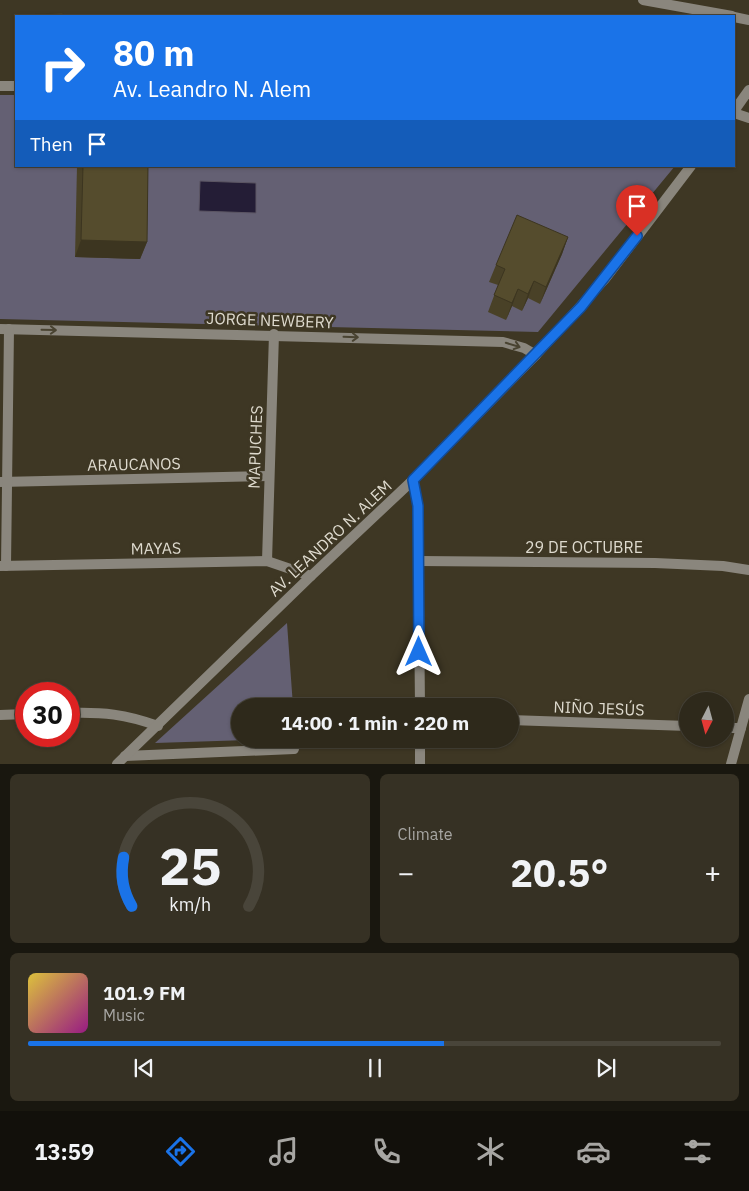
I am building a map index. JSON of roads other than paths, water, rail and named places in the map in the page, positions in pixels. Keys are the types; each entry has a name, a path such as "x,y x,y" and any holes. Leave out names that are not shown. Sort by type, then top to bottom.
{"street":[{"path":"644,0 727,15"},
{"path":"735,16 749,20"},
{"path":"0,86 15,86"},
{"path":"735,111 749,90"},
{"path":"735,112 749,118"},
{"name":"AV. LEANDRO N. ALEM","path":"121,760 310,576 413,480 536,355 605,279 690,167"},
{"path":"3,566 4,329"},
{"name":"JORGE NEWBERY","path":"4,329 274,334 503,342 524,348 536,355"},
{"name":"MAPUCHES","path":"267,560 274,334"},
{"name":"ARAUCANOS","path":"3,482 269,476"},
{"path":"413,480 418,506 420,698"},
{"name":"MAYAS","path":"3,566 267,560 310,576"},
{"name":"29 DE OCTUBRE","path":"418,561 655,563 724,566 749,570"},
{"path":"731,764 749,699"},
{"path":"80,713 107,712 131,717 158,726"},
{"path":"0,715 15,714"},
{"name":"NIÑO JESÚS","path":"519,720 679,726"},
{"path":"734,728 741,728"},
{"path":"420,748 420,764"},
{"path":"121,760 294,749"}]}
